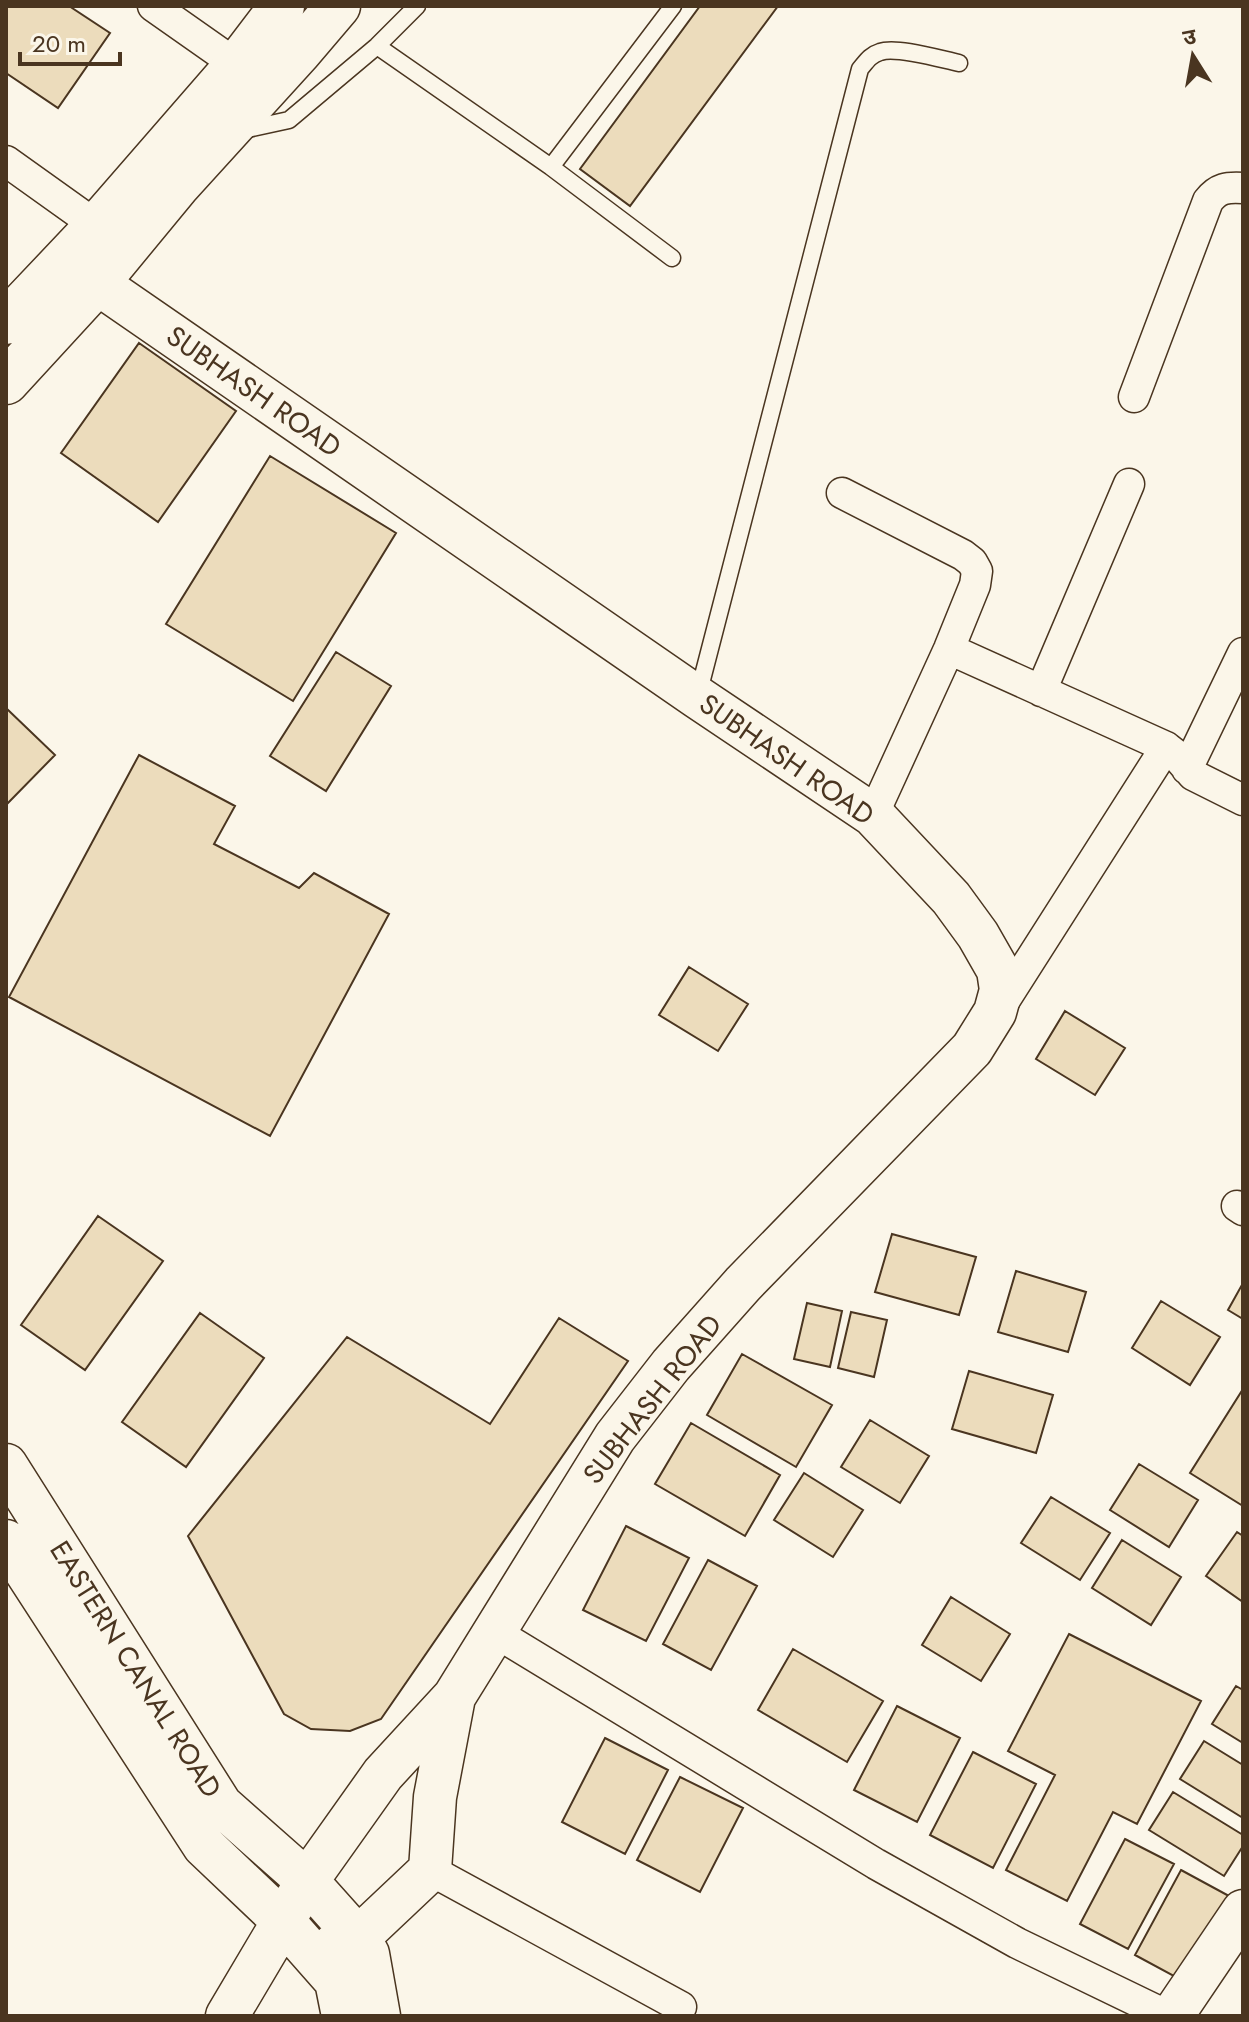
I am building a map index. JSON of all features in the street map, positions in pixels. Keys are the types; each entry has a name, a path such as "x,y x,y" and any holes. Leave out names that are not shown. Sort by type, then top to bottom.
{"main road":[{"path":"6,322 97,226 237,65 282,6"},
{"path":"6,382 97,283 177,186 338,6"}],"street":[{"path":"153,6 237,65"},
{"path":"6,161 97,226"},
{"path":"1134,397 1208,201 1215,192 1232,187 1243,188"},
{"name":"SUBHASH ROAD","path":"97,283 873,815 951,898 991,956 998,970 1001,990 995,1012 972,1049 743,1284 671,1365 615,1437 454,1697 383,1774 307,1881 297,1937 227,2016"},
{"path":"1041,691 1129,484"},
{"path":"842,493 963,555 977,571 975,585 949,649 873,815"},
{"path":"949,649 1166,747 1193,775 1243,800"},
{"path":"1187,769 1243,653"},
{"path":"987,1026 1166,747"},
{"name":"EASTERN CANAL ROAD","path":"6,1465 221,1805 307,1881 358,1938 368,1954 379,2016"},
{"name":"EASTERN CANAL ROAD","path":"6,1541 204,1846 297,1937 336,1981 343,2016"},
{"path":"493,1631 914,1885 1017,1943 1170,2016 1243,1911"},
{"name":"SUBHASH ROAD","path":"430,1870 435,1797 454,1697"},
{"path":"297,1937 358,1938 430,1870 681,2007"}],"lane":[{"path":"225,133 289,120 377,46 417,6"},
{"path":"551,167 673,6"},
{"path":"377,46 551,167 672,258"},
{"path":"697,697 860,69 870,56 895,50 959,63"}],"building":[{"path":"6,6 69,6 110,33 58,108 6,73"},
{"path":"700,6 778,6 630,206 580,169"},
{"path":"139,343 236,411 158,522 61,453"},
{"path":"270,456 396,533 293,701 166,624"},
{"path":"336,652 391,686 326,791 270,756"},
{"path":"6,708 55,755 6,805"},
{"path":"139,755 235,806 214,844 299,888 314,873 389,914 270,1136 9,997"},
{"path":"689,967 748,1004 718,1051 659,1015"},
{"path":"1065,1011 1125,1048 1095,1095 1036,1059"},
{"path":"98,1216 163,1261 85,1370 21,1325"},
{"path":"892,1234 976,1257 959,1315 875,1292"},
{"path":"1016,1271 1086,1292 1068,1352 998,1332"},
{"path":"1243,1283 1243,1319 1228,1310"},
{"path":"1161,1301 1220,1337 1190,1385 1132,1348"},
{"path":"807,1303 842,1311 830,1367 794,1359"},
{"path":"851,1312 887,1320 874,1377 838,1368"},
{"path":"200,1313 264,1358 186,1467 122,1422"},
{"path":"559,1318 628,1361 381,1719 350,1731 311,1729 284,1714 188,1536 347,1337 490,1424"},
{"path":"742,1354 832,1405 796,1467 707,1415"},
{"path":"969,1371 1053,1395 1036,1453 952,1429"},
{"path":"1243,1389 1243,1506 1190,1473"},
{"path":"870,1420 929,1456 900,1503 841,1467"},
{"path":"691,1423 780,1475 745,1536 655,1484"},
{"path":"1139,1464 1198,1500 1169,1547 1110,1510"},
{"path":"804,1473 863,1510 833,1557 774,1520"},
{"path":"1051,1497 1110,1533 1080,1580 1021,1543"},
{"path":"626,1526 689,1558 646,1641 583,1610"},
{"path":"1237,1532 1243,1536 1243,1602 1206,1576"},
{"path":"1122,1540 1181,1577 1151,1625 1092,1588"},
{"path":"708,1560 757,1586 711,1670 663,1644"},
{"path":"951,1597 1010,1634 981,1681 922,1645"},
{"path":"1069,1634 1201,1701 1137,1824 1113,1812 1067,1901 1006,1870 1055,1775 1008,1751"},
{"path":"793,1649 883,1701 847,1762 758,1710"},
{"path":"1236,1686 1243,1690 1243,1743 1212,1724"},
{"path":"897,1706 960,1738 917,1822 854,1790"},
{"path":"605,1738 668,1770 625,1854 562,1822"},
{"path":"1204,1741 1243,1765 1243,1818 1180,1779"},
{"path":"973,1752 1036,1784 993,1868 930,1835"},
{"path":"680,1777 743,1808 700,1892 637,1860"},
{"path":"1173,1792 1243,1835 1243,1846 1224,1876 1149,1830"},
{"path":"1125,1839 1174,1864 1128,1949 1080,1924"},
{"path":"1181,1870 1229,1896 1183,1981 1135,1955"}]}
